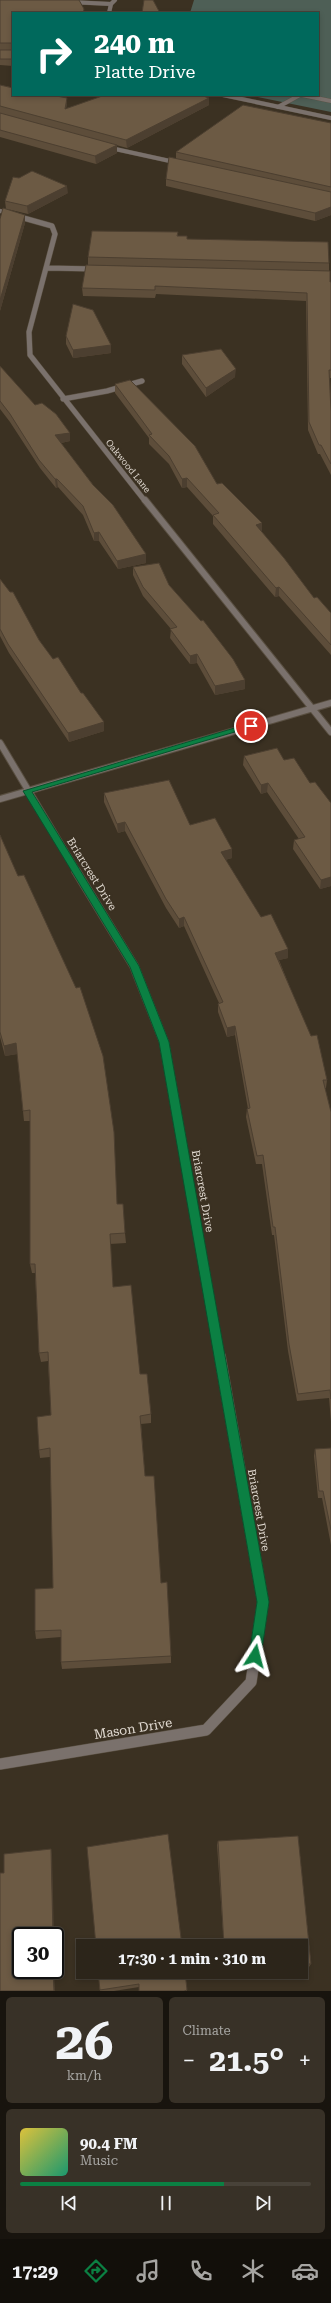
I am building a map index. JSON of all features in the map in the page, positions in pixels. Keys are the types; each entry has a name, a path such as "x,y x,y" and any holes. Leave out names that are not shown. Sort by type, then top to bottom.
{"street":[{"path":"109,12 111,4 115,0"},
{"path":"65,2 111,4"},
{"path":"228,96 331,118"},
{"path":"278,107 299,96"},
{"path":"306,96 331,101"},
{"path":"99,145 184,164"},
{"name":"Oakwood Lane","path":"0,211 52,226 54,234 29,332 30,355 63,399 331,732"},
{"path":"46,268 101,270"},
{"path":"63,399 107,391 142,381"},
{"path":"0,799 331,702"},
{"name":"Briarcrest Drive","path":"0,743 27,791 134,966 164,1042 263,1602 251,1682"},
{"name":"Mason Drive","path":"0,1764 206,1730 251,1682"}],"green space":[{"path":"194,0 331,0 331,112 253,96 319,96 319,12 190,12"}],"building":[{"path":"0,0 79,0 84,9 83,12 12,12 12,43 0,43"},
{"path":"144,0 153,0 159,12 142,12"},
{"path":"0,50 12,50 12,59 0,59"},
{"path":"0,85 12,88 12,96 56,96 67,98 65,109 102,96 203,96 209,98 126,140 0,106"},
{"path":"243,105 331,123 331,187 176,152"},
{"path":"0,113 117,145 95,156 0,130"},
{"path":"169,157 331,192 331,207 315,213 166,179"},
{"path":"32,171 67,186 27,206 5,201 13,177 19,178"},
{"path":"3,208 25,215 0,300 0,219"},
{"path":"92,231 178,232 177,236 187,236 187,239 328,242 329,263 88,257"},
{"path":"86,265 330,271 331,370 329,370 331,464 321,445 319,445 309,422 307,293 155,286 155,290 82,288"},
{"path":"73,304 93,310 111,345 73,350 66,336"},
{"path":"221,349 236,369 206,388 182,355"},
{"path":"0,366 35,405 42,403 56,414 70,433 55,435 93,485 113,505 146,554 117,561 99,532 94,533 83,506 57,479 55,479 39,460 0,401"},
{"path":"130,380 195,446 217,484 222,483 262,523 256,525 284,558 314,598 317,597 331,613 331,645 279,587 276,588 213,515 219,513 187,478 182,479 169,456 149,435 152,434 115,384"},
{"path":"159,563 169,585 201,621 203,620 233,659 245,680 215,686 197,654 190,656 170,629 177,627 143,587 133,567"},
{"path":"0,579 10,592 13,592 39,640 53,659 58,657 81,693 83,693 104,722 68,733 8,644 0,629"},
{"path":"277,748 284,760 294,758 310,783 315,782 331,803 331,877 321,880 294,840 305,837 268,783 261,785 244,756"},
{"path":"169,780 190,825 215,818 232,849 221,852 261,917 271,914 288,949 275,953 311,1036 317,1035 327,1080 323,1080 331,1112 331,1399 330,1390 298,1394 289,1344 275,1227 273,1227 263,1155 257,1156 247,1109 250,1108 235,1026 227,1028 218,1004 223,1002 184,917 179,919 166,899 125,822 117,824 104,793"},
{"path":"0,835 18,876 24,875 76,988 80,987 103,1056 114,1132 117,1204 123,1204 125,1233 110,1234 113,1287 131,1285 140,1374 147,1374 151,1414 140,1416 145,1476 154,1476 161,1583 167,1582 171,1656 61,1662 61,1630 35,1631 35,1589 53,1588 50,1448 39,1450 37,1417 51,1415 48,1352 39,1353 35,1264 30,1264 30,1110 23,1111 16,1043 4,1046 0,1032"},
{"path":"331,1448 331,1530 323,1491 319,1491 315,1449"},
{"path":"168,1834 181,1939 95,1939 87,1847"},
{"path":"298,1836 311,1964 308,1964 308,1939 224,1939 218,1841"},
{"path":"51,1849 53,1927 12,1927 12,1979 53,1979 54,1991 0,1991 0,1873 4,1873 4,1854"},
{"path":"99,1979 186,1979 187,1990 139,1991 139,1984 100,1990"}],"route":[{"path":"251,726 27,791 134,966 164,1042 263,1602 255,1656"}]}
